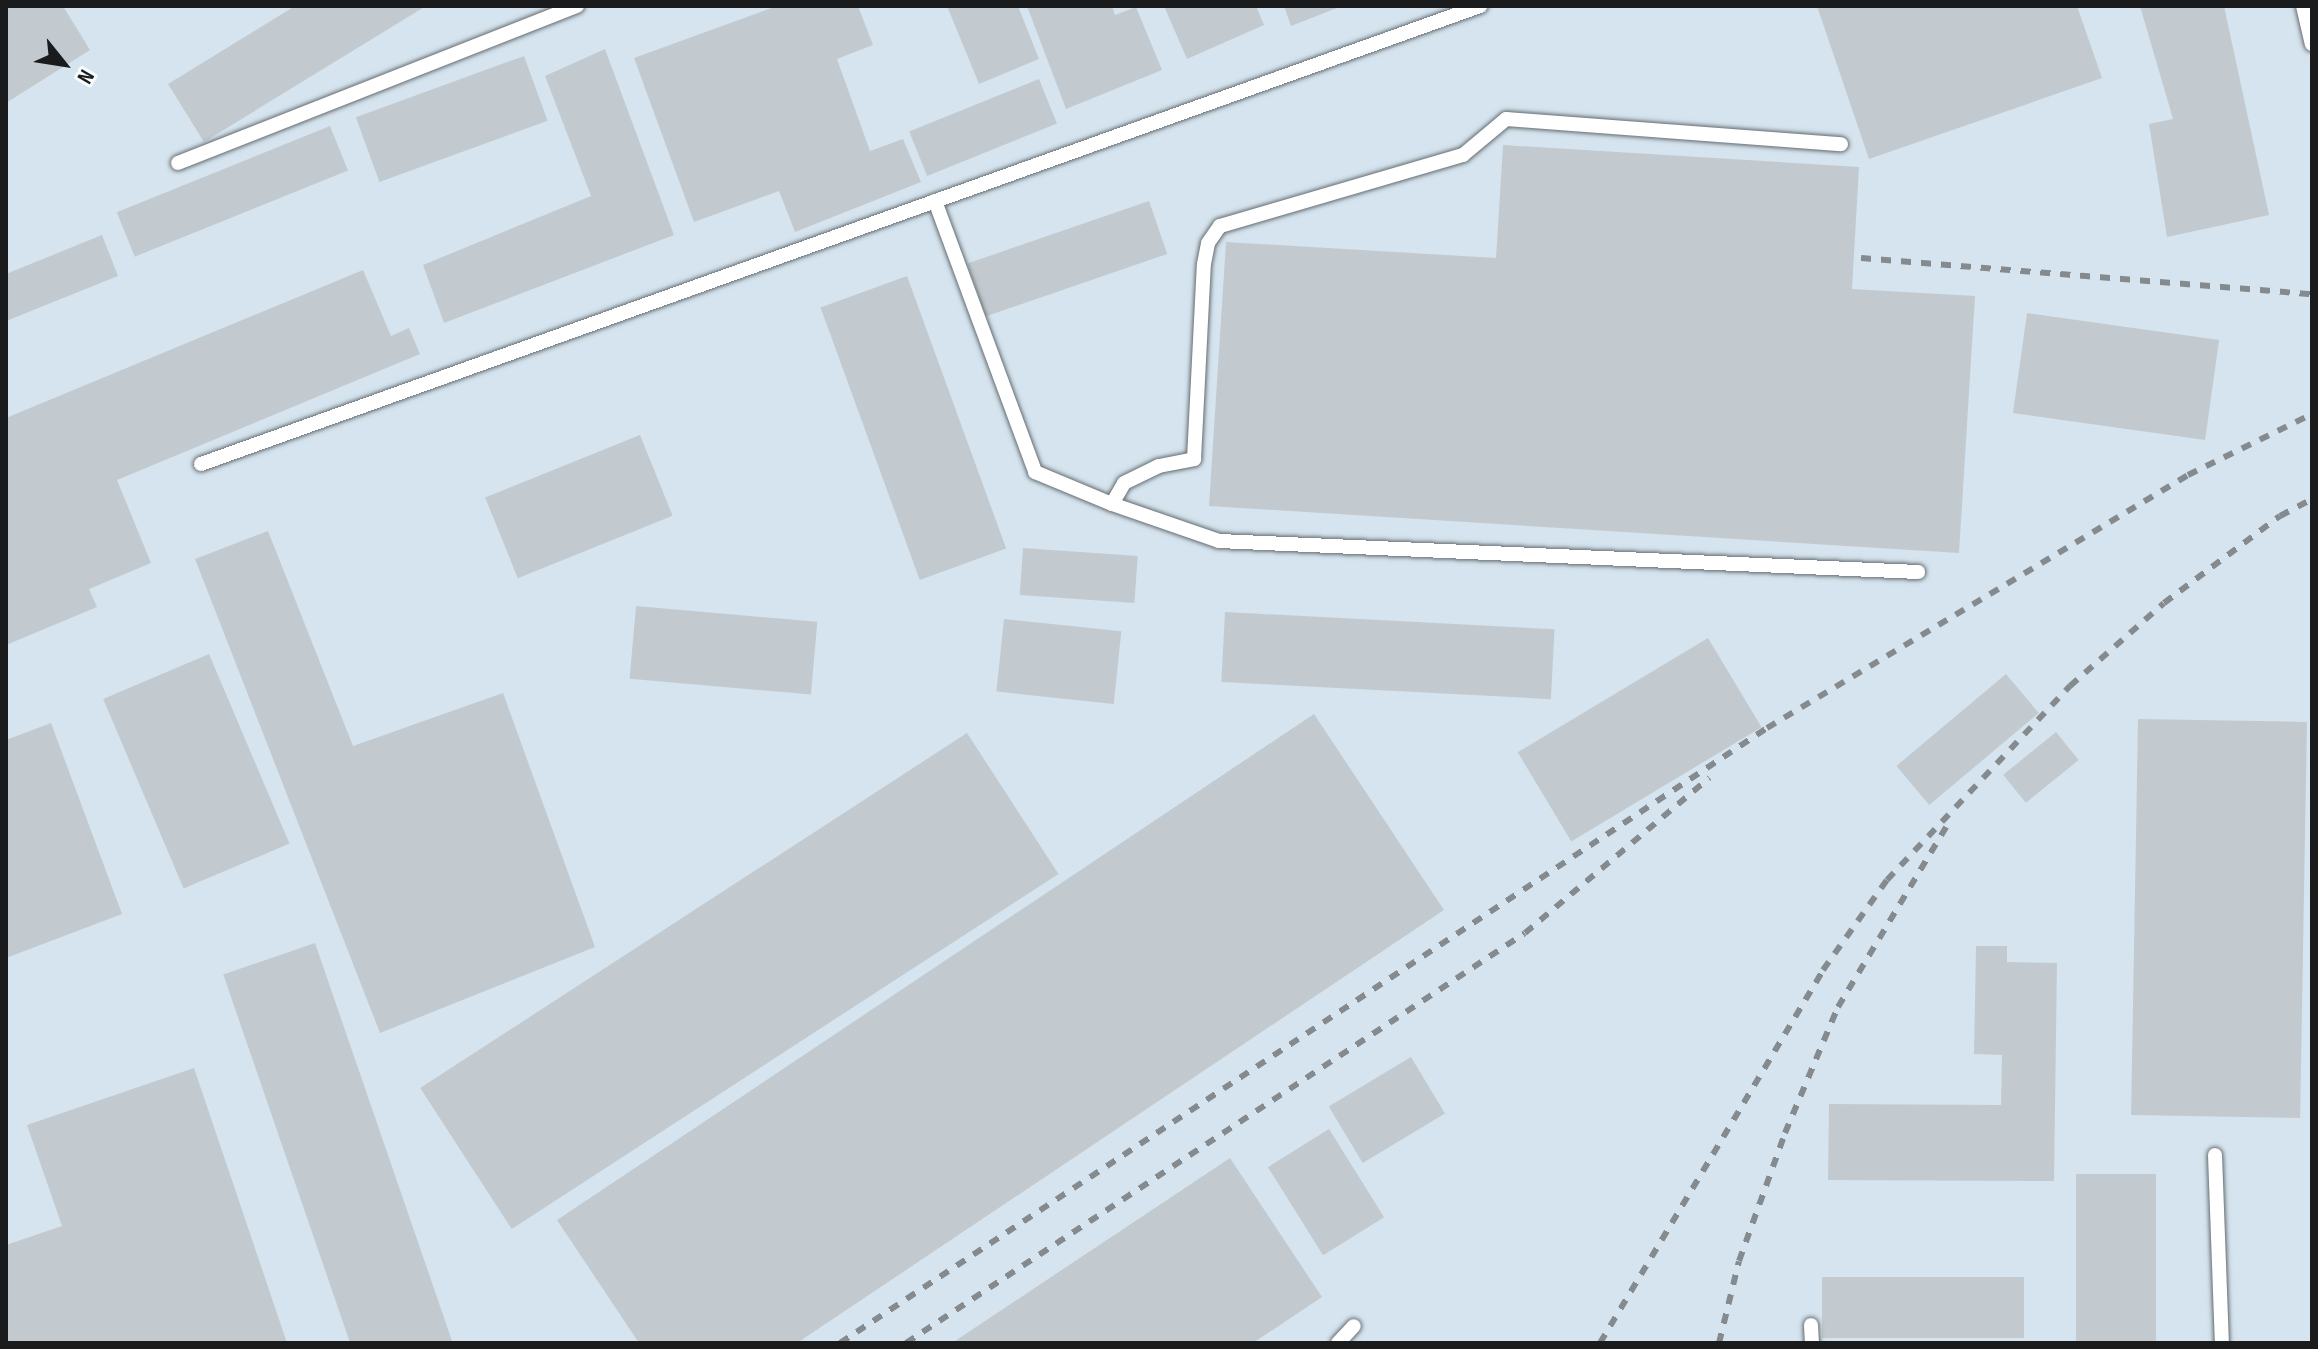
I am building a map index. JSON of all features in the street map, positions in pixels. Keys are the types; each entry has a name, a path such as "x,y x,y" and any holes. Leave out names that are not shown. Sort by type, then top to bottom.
{"lane":[{"path":"178,163 577,6"},
{"path":"201,464 1464,9 1480,6"},
{"path":"2303,6 2312,44"},
{"path":"1112,504 1124,483 1159,466 1194,459 1204,264 1208,243 1220,226 1463,155 1506,119 1841,144"},
{"path":"935,201 1035,472 1112,504 1219,541 1918,572"},
{"path":"2215,1155 2222,1343"},
{"path":"1811,1325 1812,1343"},
{"path":"1338,1343 1354,1326"}],"shaded area":[{"path":"6,6 2312,6 2312,1343 6,1343"}],"building":[{"path":"6,6 63,6 90,50 6,103"},
{"path":"295,6 426,6 204,142 168,84"},
{"path":"777,6 858,6 873,45 837,59 870,151 903,139 921,182 795,232 779,191 694,222 634,58"},
{"path":"947,6 1018,6 1039,59 979,84"},
{"path":"1027,6 1112,6 1115,15 1136,7 1162,70 1066,109"},
{"path":"1164,6 1256,6 1264,25 1187,59"},
{"path":"1284,6 1342,6 1291,26"},
{"path":"1817,6 2077,6 2102,78 1869,159"},
{"path":"2140,6 2224,6 2269,215 2167,237 2149,124 2173,119"},
{"path":"605,49 674,235 444,323 423,265 591,196 545,76"},
{"path":"524,56 548,121 379,182 356,117"},
{"path":"1039,79 1057,124 927,176 909,131"},
{"path":"330,126 348,171 135,257 117,212"},
{"path":"1503,145 1859,167 1852,289 1975,296 1959,553 1209,506 1226,242 1496,258"},
{"path":"1149,201 1167,254 986,316 967,264"},
{"path":"102,235 118,276 6,321 6,274"},
{"path":"363,270 391,336 409,328 420,354 117,480 151,563 89,589 97,607 6,645 6,418"},
{"path":"907,276 1006,549 920,580 821,307"},
{"path":"2027,313 2219,340 2205,440 2013,413"},
{"path":"640,435 673,516 518,578 485,498"},
{"path":"268,531 353,746 503,693 595,947 380,1033 195,559"},
{"path":"1023,548 1138,556 1134,603 1020,595"},
{"path":"636,606 817,622 811,695 630,679"},
{"path":"1225,612 1555,629 1551,699 1221,682"},
{"path":"1004,619 1121,631 1114,704 996,692"},
{"path":"1708,638 1762,727 1571,841 1518,752"},
{"path":"209,654 289,844 184,889 103,699"},
{"path":"2006,674 2039,713 1929,805 1896,766"},
{"path":"1314,714 1444,910 797,1343 639,1343 557,1220"},
{"path":"2138,719 2307,722 2300,1118 2131,1115"},
{"path":"51,723 122,914 6,958 6,740"},
{"path":"2056,732 2079,760 2026,803 2003,775"},
{"path":"967,733 1058,874 512,1229 420,1088"},
{"path":"315,943 453,1343 350,1343 223,975"},
{"path":"1976,946 2007,946 2007,962 2057,963 2054,1181 1828,1180 1829,1104 2001,1105 2002,1055 1974,1054"},
{"path":"1411,1057 1445,1114 1363,1163 1329,1106"},
{"path":"194,1068 287,1343 6,1343 6,1245 62,1226 27,1125"},
{"path":"1329,1129 1384,1217 1323,1255 1268,1167"},
{"path":"1230,1158 1322,1297 1253,1343 952,1343"},
{"path":"2076,1174 2156,1174 2156,1343 2076,1343"},
{"path":"1822,1277 2024,1277 2024,1338 1822,1338"}],"railway":[{"path":"1861,258 2312,294"},
{"path":"840,1343 1767,728 2188,475 2312,414"},
{"path":"1600,1343 1823,970 1887,880 2070,686 2164,603 2280,516 2312,499"},
{"path":"906,1343 1525,933 1709,778"},
{"path":"1719,1343 1739,1261 1785,1133 1838,1007 1946,827"}]}
